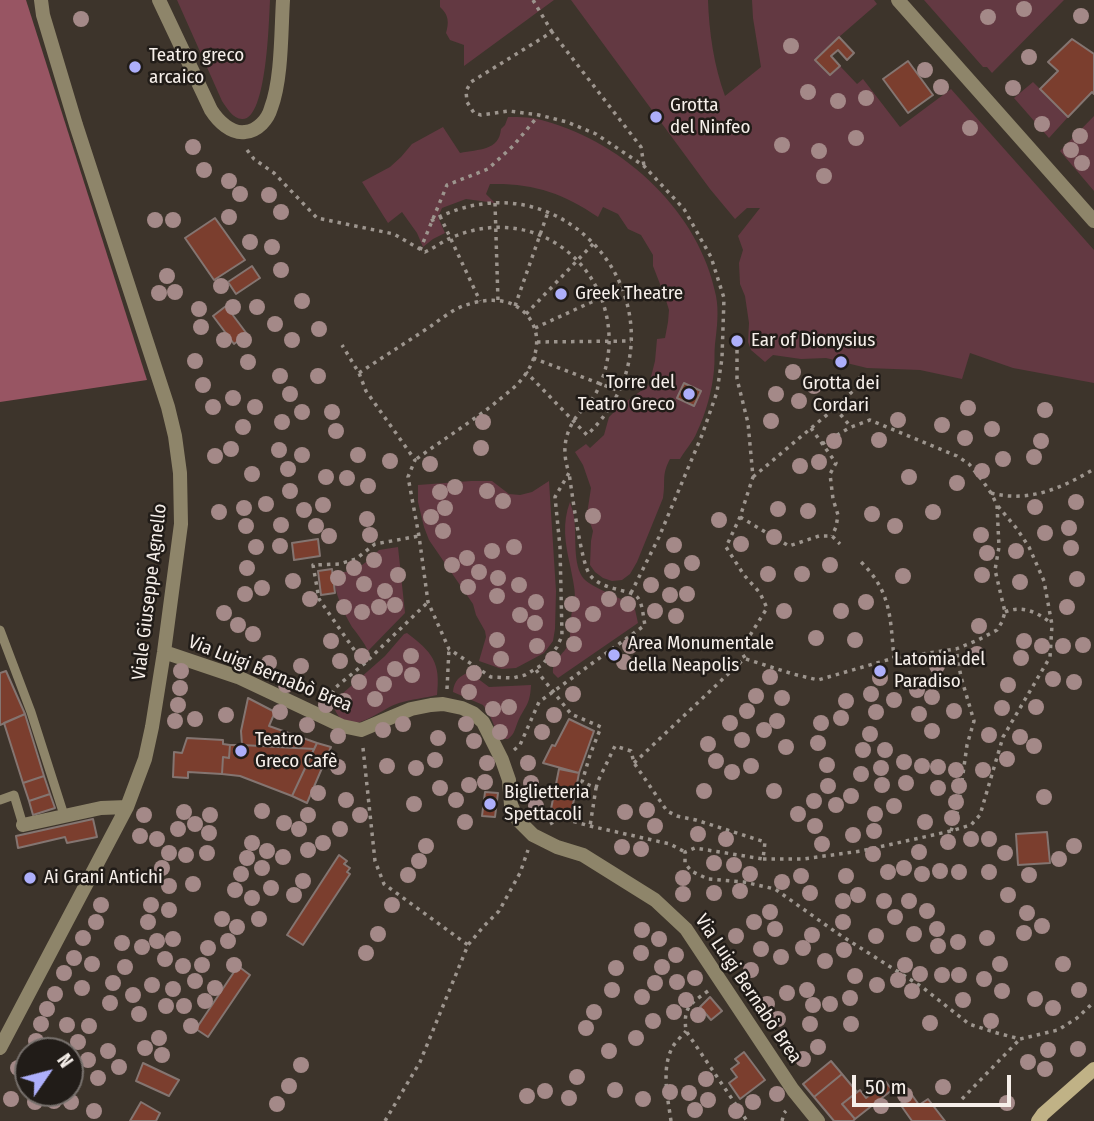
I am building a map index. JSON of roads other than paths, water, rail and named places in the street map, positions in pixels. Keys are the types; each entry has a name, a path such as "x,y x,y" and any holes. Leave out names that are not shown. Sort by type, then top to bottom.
{"main road":[{"path":"1038,1121 1094,1069"}],"street":[{"name":"Viale Giuseppe Agnello","path":"0,1048 127,807 145,760 164,652 181,524 180,473 168,407 68,100 41,0"},
{"path":"159,0 211,110 219,122 243,133 256,129 271,109 277,85 283,0"},
{"path":"898,0 1094,221"},
{"name":"Via Luigi Bernabò Brea","path":"164,652 238,677 342,726 361,730 411,709 443,705 473,713 483,722 502,760 509,779 511,805 518,820 533,835 557,847 583,855 655,900 686,929 793,1090 818,1121"},
{"path":"23,825 101,808 127,807"}],"lane":[{"path":"0,630 31,712 64,815"},
{"path":"0,800 14,796 23,825"}],"place":[{"name":"Teatro greco arcaico","path":"135,67"},
{"name":"Grotta del Ninfeo","path":"656,117"},
{"name":"Greek Theatre","path":"561,294"},
{"name":"Ear of Dionysius","path":"737,341"},
{"name":"Grotta dei Cordari","path":"841,362"},
{"name":"Torre del Teatro Greco","path":"689,394"},
{"name":"Area Monumentale della Neapolis","path":"614,655"},
{"name":"Latomia del Paradiso","path":"880,671"},
{"name":"Teatro Greco Cafè","path":"241,751"},
{"name":"Biglietteria Spettacoli","path":"490,804"},
{"name":"Ai Grani Antichi","path":"30,878"}]}
